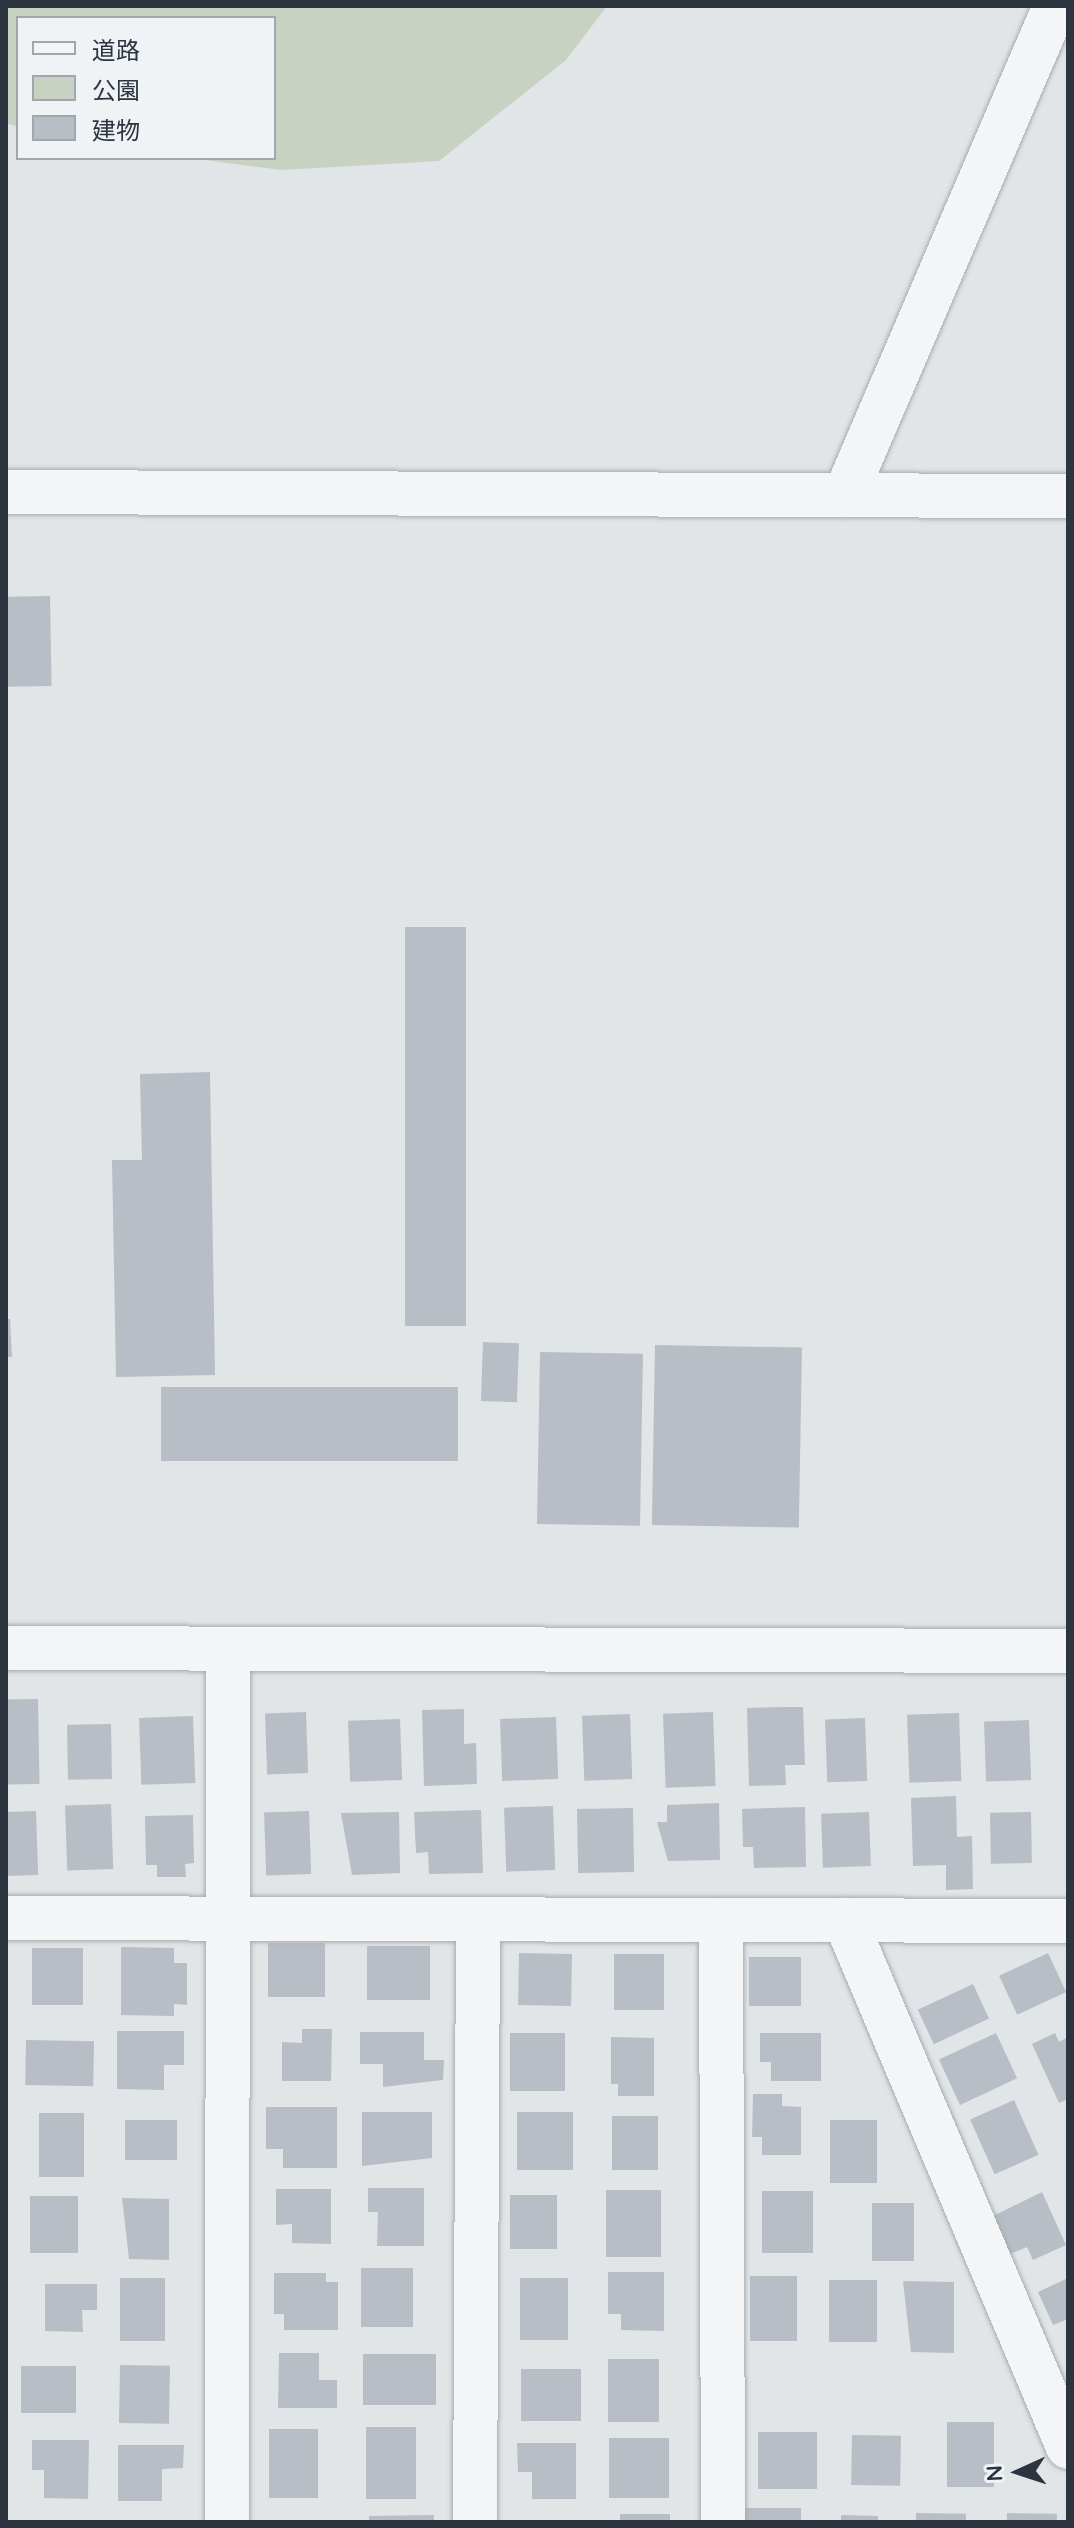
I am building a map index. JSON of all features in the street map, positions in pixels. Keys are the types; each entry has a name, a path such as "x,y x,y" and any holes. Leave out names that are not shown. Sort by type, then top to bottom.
{"street":[{"path":"845,495 1055,6"},
{"path":"6,492 1068,496"},
{"path":"6,1648 1068,1651"},
{"path":"227,2522 228,1649"},
{"path":"6,1918 1068,1921"},
{"path":"475,2522 478,1919"},
{"path":"721,1920 723,2522"},
{"path":"845,1920 1068,2447"}],"green space":[{"path":"6,6 607,6 566,60 439,161 282,170 204,160 276,160 276,16 16,16 16,126 6,123"}],"building":[{"path":"50,596 52,686 8,687 6,597"},
{"path":"405,927 466,927 466,1326 405,1326"},
{"path":"210,1072 215,1375 116,1377 112,1160 142,1160 140,1074"},
{"path":"6,1319 10,1319 12,1357 6,1357"},
{"path":"483,1342 519,1343 517,1402 481,1401"},
{"path":"655,1345 802,1348 799,1528 652,1525"},
{"path":"540,1352 643,1354 640,1526 537,1524"},
{"path":"161,1387 458,1387 458,1461 161,1461"},
{"path":"38,1699 39,1784 7,1785 6,1700"},
{"path":"803,1707 805,1765 785,1765 786,1785 749,1786 747,1708"},
{"path":"464,1709 464,1744 476,1743 477,1784 424,1786 422,1710"},
{"path":"306,1712 308,1773 267,1774 265,1713"},
{"path":"713,1712 716,1786 666,1788 663,1714"},
{"path":"959,1713 961,1781 909,1783 907,1715"},
{"path":"630,1714 632,1779 584,1781 582,1716"},
{"path":"193,1716 195,1783 141,1785 139,1718"},
{"path":"556,1717 558,1779 502,1781 500,1719"},
{"path":"865,1718 867,1781 827,1782 825,1719"},
{"path":"400,1719 402,1780 350,1782 348,1721"},
{"path":"1029,1720 1031,1780 986,1782 984,1722"},
{"path":"111,1724 112,1779 68,1780 67,1725"},
{"path":"956,1796 957,1837 972,1836 973,1889 946,1890 946,1865 913,1866 911,1798"},
{"path":"719,1803 720,1860 668,1861 657,1822 667,1822 667,1805"},
{"path":"111,1804 113,1869 67,1871 65,1806"},
{"path":"553,1806 555,1870 506,1872 504,1808"},
{"path":"805,1807 806,1867 754,1868 753,1847 743,1847 742,1809"},
{"path":"633,1808 634,1872 578,1873 577,1809"},
{"path":"481,1810 483,1873 429,1874 428,1852 416,1853 414,1812"},
{"path":"36,1811 38,1875 8,1876 6,1812"},
{"path":"309,1811 311,1874 266,1876 264,1813"},
{"path":"399,1812 400,1873 352,1875 341,1813"},
{"path":"869,1812 871,1866 823,1868 821,1814"},
{"path":"1031,1812 1032,1863 991,1864 990,1813"},
{"path":"193,1815 194,1863 185,1864 186,1877 157,1877 157,1865 146,1865 145,1816"},
{"path":"268,1943 325,1943 325,1997 268,1997"},
{"path":"367,1946 430,1946 430,2000 367,2000"},
{"path":"121,1947 174,1948 174,1963 187,1963 187,2005 174,2004 174,2016 121,2015"},
{"path":"32,1948 83,1948 83,2005 32,2005"},
{"path":"519,1953 572,1954 571,2006 518,2005"},
{"path":"1048,1953 1066,1992 1017,2015 999,1976"},
{"path":"614,1954 664,1954 664,2010 614,2010"},
{"path":"749,1957 801,1957 801,2006 749,2006"},
{"path":"973,1984 989,2018 934,2044 918,2010"},
{"path":"302,2029 332,2029 331,2081 282,2081 282,2042 302,2043"},
{"path":"117,2031 184,2031 184,2065 164,2065 164,2090 117,2089"},
{"path":"360,2032 424,2032 424,2060 444,2060 443,2080 383,2087 383,2064 360,2064"},
{"path":"510,2033 565,2033 565,2091 510,2091"},
{"path":"760,2033 821,2033 821,2081 771,2081 771,2062 760,2062"},
{"path":"996,2033 1017,2078 960,2105 939,2060"},
{"path":"1055,2033 1059,2042 1068,2037 1068,2099 1059,2103 1032,2044"},
{"path":"611,2037 654,2038 654,2096 618,2096 618,2084 611,2084"},
{"path":"26,2040 94,2041 93,2086 25,2085"},
{"path":"753,2094 782,2094 782,2106 801,2107 801,2155 762,2155 762,2137 752,2137"},
{"path":"1014,2100 1038,2155 995,2174 970,2120"},
{"path":"266,2107 337,2107 337,2168 283,2168 283,2149 266,2149"},
{"path":"362,2112 432,2112 432,2158 362,2166"},
{"path":"517,2112 573,2112 573,2170 517,2170"},
{"path":"39,2113 84,2113 84,2177 39,2177"},
{"path":"612,2116 658,2116 658,2170 612,2170"},
{"path":"125,2120 177,2120 177,2160 125,2160"},
{"path":"830,2120 877,2120 877,2183 830,2183"},
{"path":"368,2188 424,2188 424,2246 377,2246 378,2212 368,2212"},
{"path":"276,2189 331,2189 331,2244 292,2243 292,2224 276,2225"},
{"path":"606,2190 661,2190 661,2257 606,2257"},
{"path":"762,2191 813,2191 813,2253 762,2253"},
{"path":"1042,2192 1066,2245 1033,2260 1027,2247 1010,2254 993,2216"},
{"path":"510,2195 557,2195 557,2249 510,2249"},
{"path":"30,2196 78,2196 78,2253 30,2253"},
{"path":"122,2198 169,2199 169,2260 129,2259"},
{"path":"872,2203 914,2203 914,2261 872,2261"},
{"path":"361,2268 413,2268 413,2327 361,2327"},
{"path":"608,2272 664,2272 664,2331 621,2330 621,2314 608,2314"},
{"path":"274,2273 326,2273 326,2282 338,2282 338,2330 284,2330 284,2314 274,2314"},
{"path":"750,2276 797,2276 797,2341 750,2341"},
{"path":"120,2278 165,2278 165,2341 120,2341"},
{"path":"520,2278 568,2278 568,2340 520,2340"},
{"path":"1068,2278 1068,2319 1053,2325 1038,2292"},
{"path":"829,2280 877,2280 877,2342 829,2342"},
{"path":"903,2281 954,2282 954,2353 911,2352"},
{"path":"45,2284 97,2284 97,2310 82,2310 83,2332 45,2331"},
{"path":"279,2353 319,2353 319,2380 337,2380 337,2408 278,2408"},
{"path":"363,2354 436,2354 436,2405 363,2405"},
{"path":"608,2359 659,2359 659,2422 608,2422"},
{"path":"120,2365 170,2366 169,2424 119,2423"},
{"path":"21,2366 76,2366 76,2413 21,2413"},
{"path":"521,2369 581,2369 581,2421 521,2421"},
{"path":"947,2422 994,2422 994,2487 947,2487"},
{"path":"366,2427 416,2427 416,2499 366,2499"},
{"path":"269,2429 318,2429 318,2498 269,2498"},
{"path":"758,2432 817,2432 817,2489 758,2489"},
{"path":"852,2435 901,2436 900,2486 851,2485"},
{"path":"609,2438 669,2438 669,2498 609,2498"},
{"path":"32,2440 89,2440 88,2499 44,2498 44,2470 32,2470"},
{"path":"517,2443 576,2443 576,2499 532,2499 532,2472 518,2472"},
{"path":"118,2445 184,2445 183,2468 162,2469 162,2501 118,2501"},
{"path":"745,2508 801,2508 801,2522 745,2522"},
{"path":"916,2513 966,2514 966,2522 916,2522"},
{"path":"1007,2513 1057,2514 1057,2522 1007,2522"},
{"path":"620,2514 670,2514 670,2522 620,2522"},
{"path":"434,2515 434,2522 369,2522 369,2516"},
{"path":"841,2515 878,2516 878,2522 841,2522"}]}
